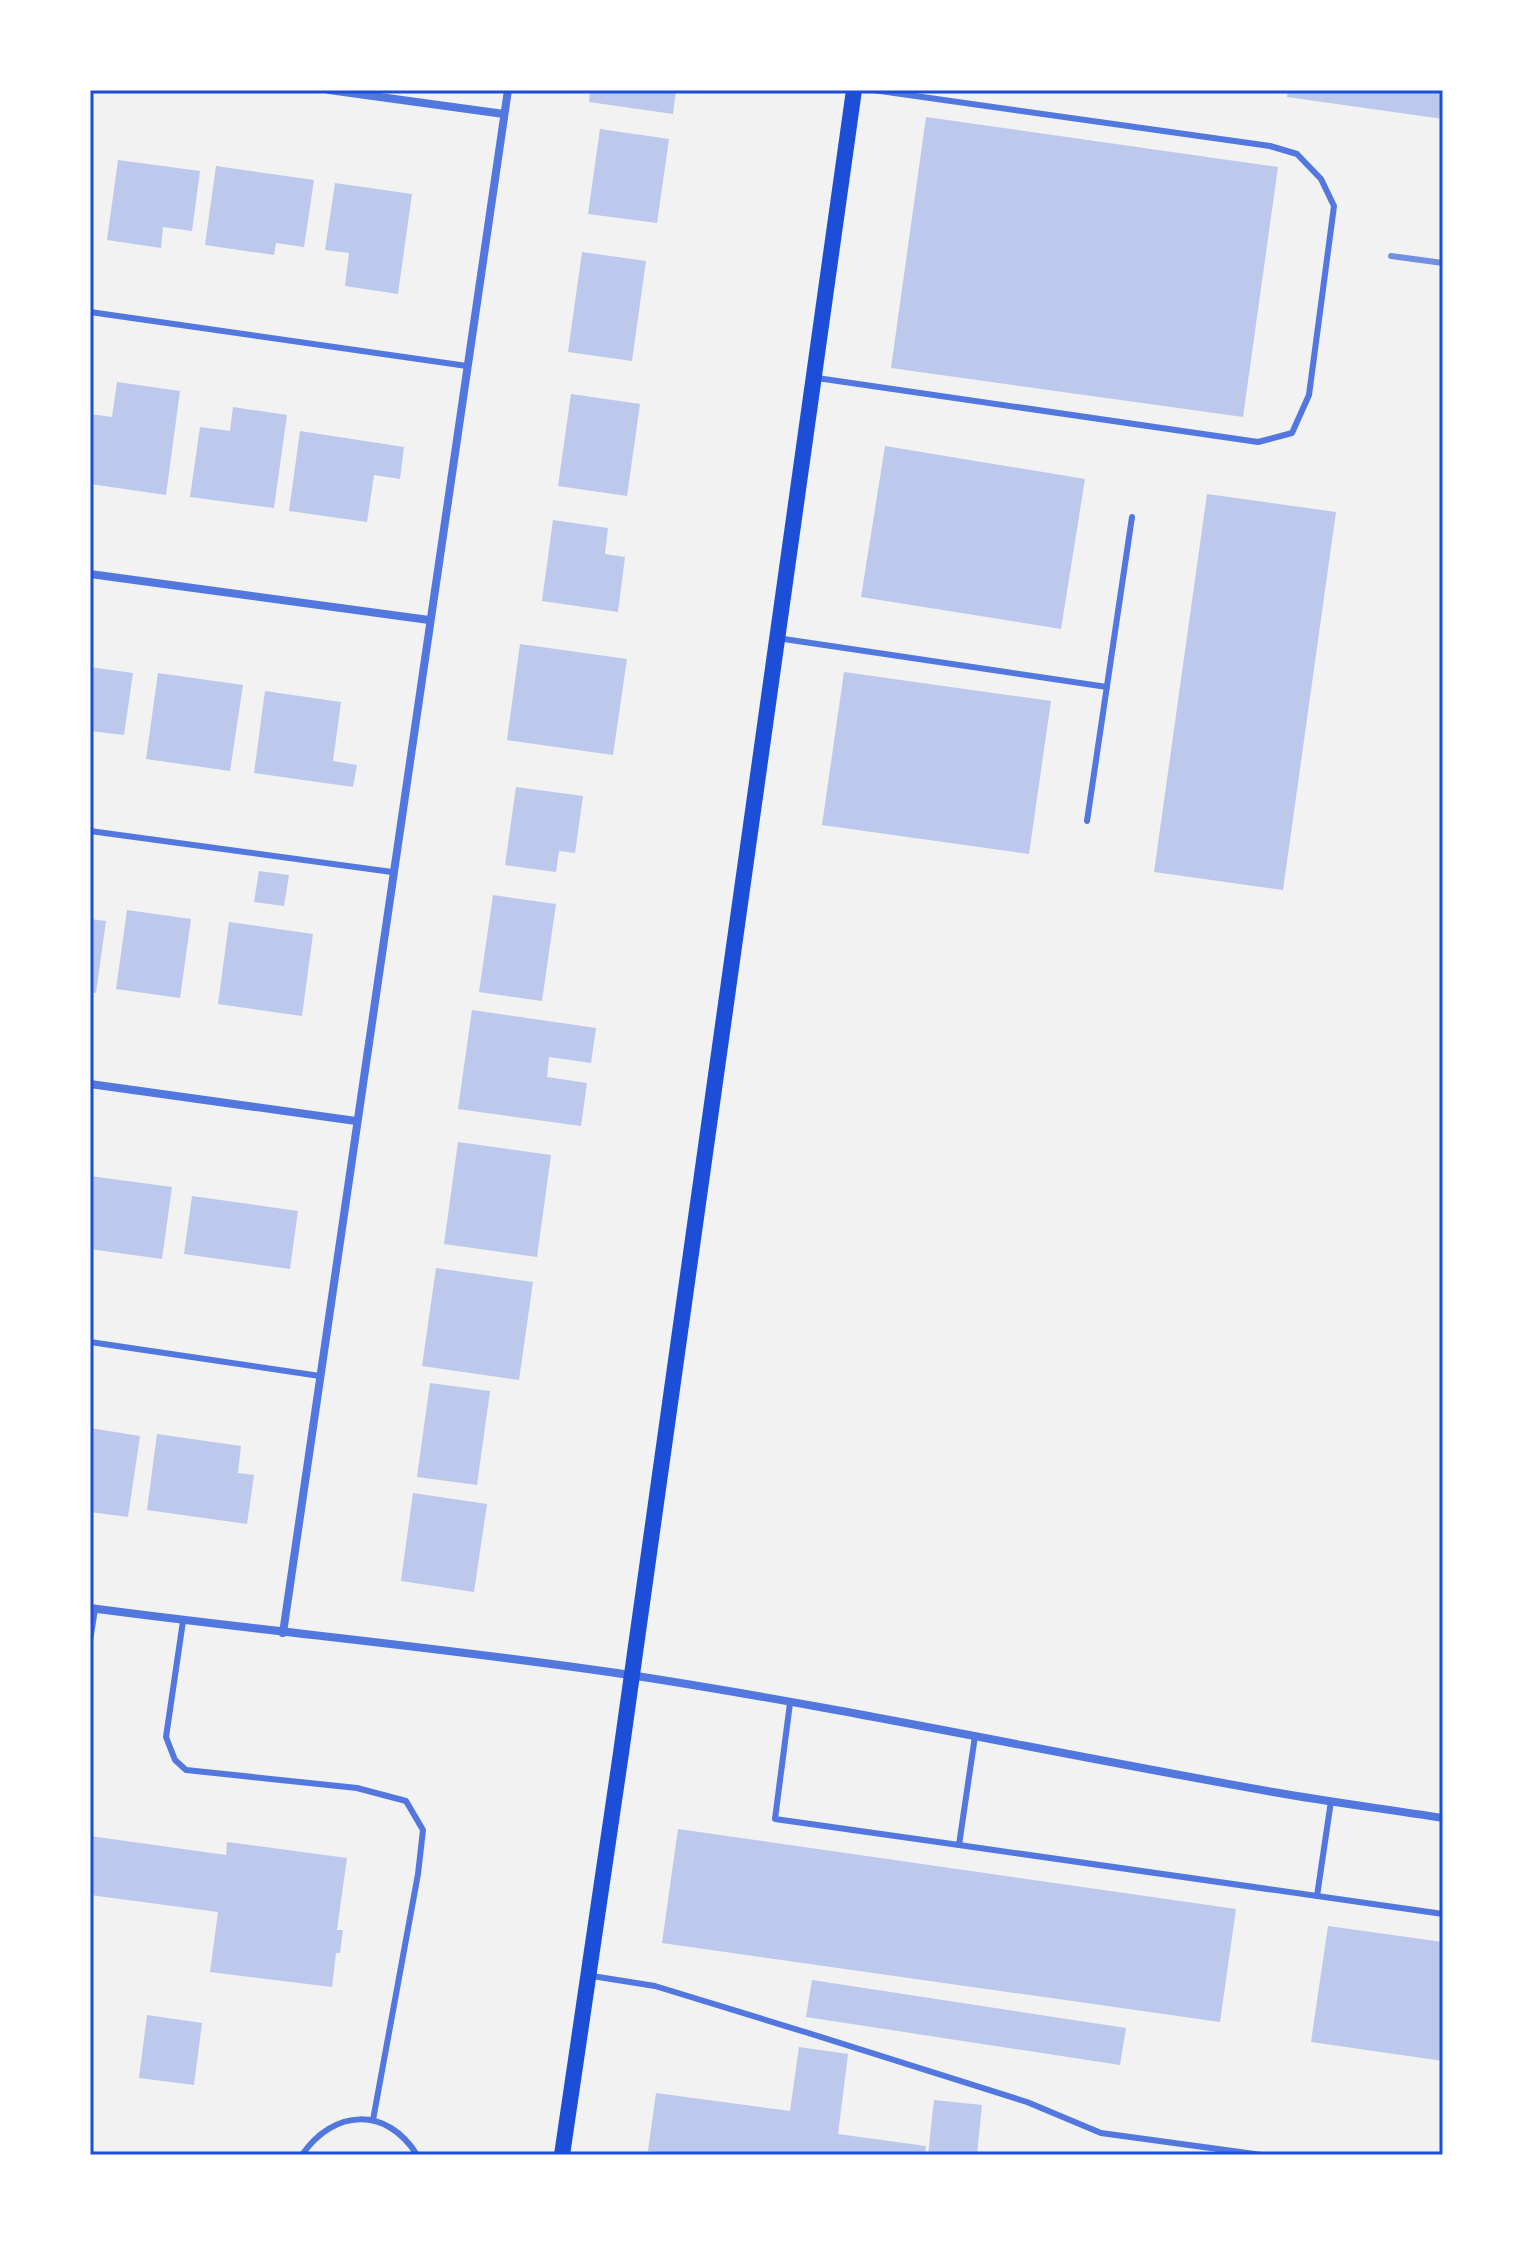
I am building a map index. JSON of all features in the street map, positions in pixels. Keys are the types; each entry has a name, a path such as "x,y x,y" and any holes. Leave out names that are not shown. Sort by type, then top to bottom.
{"main road":[{"path":"562,2155 854,90"}],"street":[{"path":"329,90 504,114"},
{"path":"283,1633 508,90"},
{"path":"90,574 429,620"},
{"path":"90,1084 356,1121"},
{"path":"92,1608 283,1633 408,1645 632,1676 1276,1793 1443,1818"}],"lane":[{"path":"813,378 1258,442 1292,433 1309,395 1334,206 1321,179 1297,154 1270,146 873,90"},
{"path":"90,312 467,366"},
{"path":"1087,821 1132,517"},
{"path":"777,638 1107,687"},
{"path":"90,831 392,872"},
{"path":"90,1342 320,1376"},
{"path":"90,1641 92,1608"},
{"path":"183,1621 166,1737 175,1760 186,1770 357,1788 406,1801 423,1830 418,1874 373,2120"},
{"path":"790,1703 775,1819 1443,1914"},
{"path":"959,1845 975,1736"},
{"path":"1317,1896 1331,1800"},
{"path":"588,1975 655,1986 1027,2102 1101,2133 1262,2155"},
{"path":"302,2155 313,2138 332,2125 353,2119 373,2120 393,2128 409,2141 417,2155"}],"building":[{"path":"590,90 676,90 673,114 589,102"},
{"path":"1288,90 1443,90 1443,119 1287,97"},
{"path":"926,117 1278,167 1243,417 891,368"},
{"path":"600,129 669,139 657,223 588,214"},
{"path":"118,160 200,171 192,231 163,227 161,248 107,240"},
{"path":"216,166 314,180 304,247 276,243 274,255 205,245"},
{"path":"335,183 412,194 398,294 345,286 349,253 325,250"},
{"path":"582,252 646,261 632,361 568,352"},
{"path":"117,382 180,391 166,495 90,484 90,414 112,417"},
{"path":"571,394 640,404 627,496 558,486"},
{"path":"233,407 287,415 274,508 190,497 200,427 230,431"},
{"path":"300,431 404,447 400,479 374,475 367,522 289,511"},
{"path":"885,446 1085,479 1061,629 861,597"},
{"path":"1207,494 1336,512 1283,890 1154,872"},
{"path":"553,520 608,528 605,554 625,557 618,612 542,601"},
{"path":"520,644 627,659 613,755 507,740"},
{"path":"90,667 133,673 124,735 90,731"},
{"path":"844,672 1051,701 1029,854 822,825"},
{"path":"158,673 243,685 230,771 146,759"},
{"path":"265,691 341,702 333,761 357,765 353,787 254,773"},
{"path":"516,787 583,796 575,853 559,851 556,872 505,865"},
{"path":"259,871 289,875 284,906 254,902"},
{"path":"493,895 556,904 542,1001 479,992"},
{"path":"127,910 191,919 180,998 116,989"},
{"path":"90,919 106,921 96,993 90,992"},
{"path":"229,922 313,934 302,1016 218,1004"},
{"path":"472,1010 596,1028 591,1063 549,1057 547,1077 587,1083 581,1126 458,1109"},
{"path":"458,1142 551,1155 537,1257 444,1244"},
{"path":"90,1176 172,1187 162,1259 90,1249"},
{"path":"192,1196 298,1211 290,1269 184,1254"},
{"path":"436,1268 533,1282 519,1380 422,1366"},
{"path":"430,1383 490,1391 477,1485 417,1477"},
{"path":"90,1428 140,1436 128,1517 90,1512"},
{"path":"157,1434 241,1446 238,1473 254,1475 247,1524 147,1510"},
{"path":"413,1493 487,1504 474,1592 401,1581"},
{"path":"678,1829 1236,1909 1220,2022 662,1943"},
{"path":"90,1836 226,1855 227,1842 347,1858 337,1930 343,1930 340,1953 336,1953 332,1987 210,1972 218,1912 90,1895"},
{"path":"1328,1926 1443,1942 1443,2061 1311,2042"},
{"path":"812,1980 1126,2028 1120,2065 806,2017"},
{"path":"147,2015 202,2023 194,2085 139,2078"},
{"path":"799,2047 848,2054 838,2134 926,2146 925,2155 676,2155 648,2151 656,2093 790,2111"},
{"path":"934,2100 982,2105 977,2155 928,2155"}],"railway":[{"path":"1391,256 1443,263"}]}
